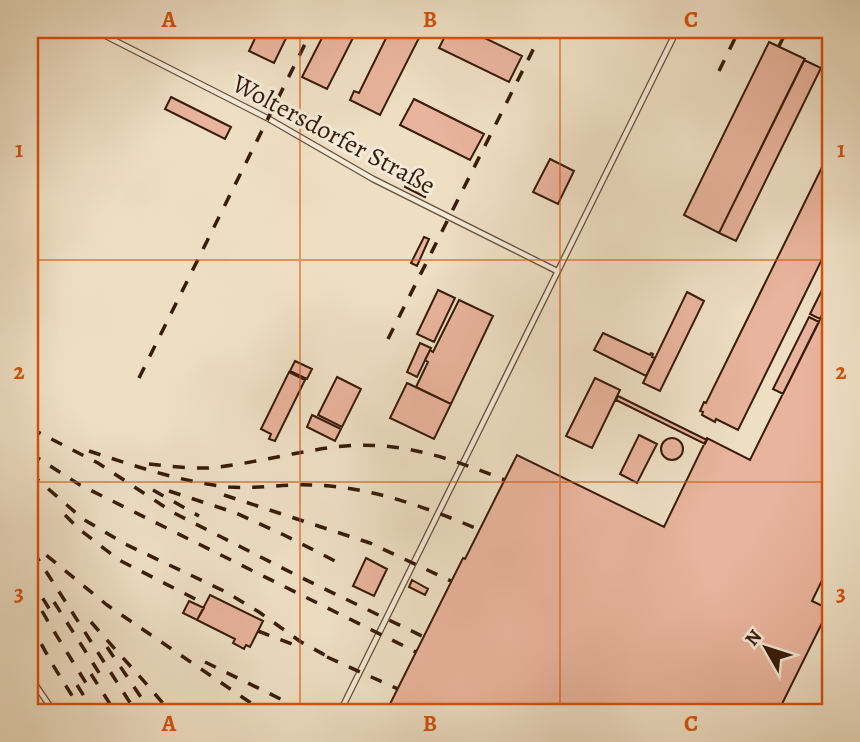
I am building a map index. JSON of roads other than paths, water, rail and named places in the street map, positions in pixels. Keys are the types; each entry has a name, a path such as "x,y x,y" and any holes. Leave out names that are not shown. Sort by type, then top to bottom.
{"lane":[{"name":"Woltersdorfer Straße","path":"94,30 269,119 373,179 557,271"},
{"path":"340,712 677,30"},
{"path":"30,677 54,712"}],"railway":[{"path":"139,378 312,30"},
{"path":"388,339 543,30"},
{"path":"719,71 739,30"},
{"path":"779,46 787,30"},
{"path":"30,428 98,463 174,513 424,637"},
{"path":"149,464 211,468 329,448 366,445 427,453 505,480"},
{"path":"89,451 158,473 211,485 310,485 354,489 397,499 480,530"},
{"path":"30,453 80,485 416,652"},
{"path":"30,473 83,519 125,544 224,591 301,642 334,660"},
{"path":"153,490 199,516"},
{"path":"169,491 236,513 343,565"},
{"path":"224,495 370,543 451,581"},
{"path":"65,515 119,560 205,604"},
{"path":"30,538 40,550 107,605 264,712"},
{"path":"33,551 136,712"},
{"path":"30,578 55,618"},
{"path":"54,602 103,679"},
{"path":"42,611 91,691"},
{"path":"91,622 170,712"},
{"path":"30,623 76,702"},
{"path":"258,631 297,646"},
{"path":"107,647 151,712"},
{"path":"327,657 398,689"},
{"path":"205,662 307,712"},
{"path":"91,674 115,712"},
{"path":"77,685 94,712"}]}
